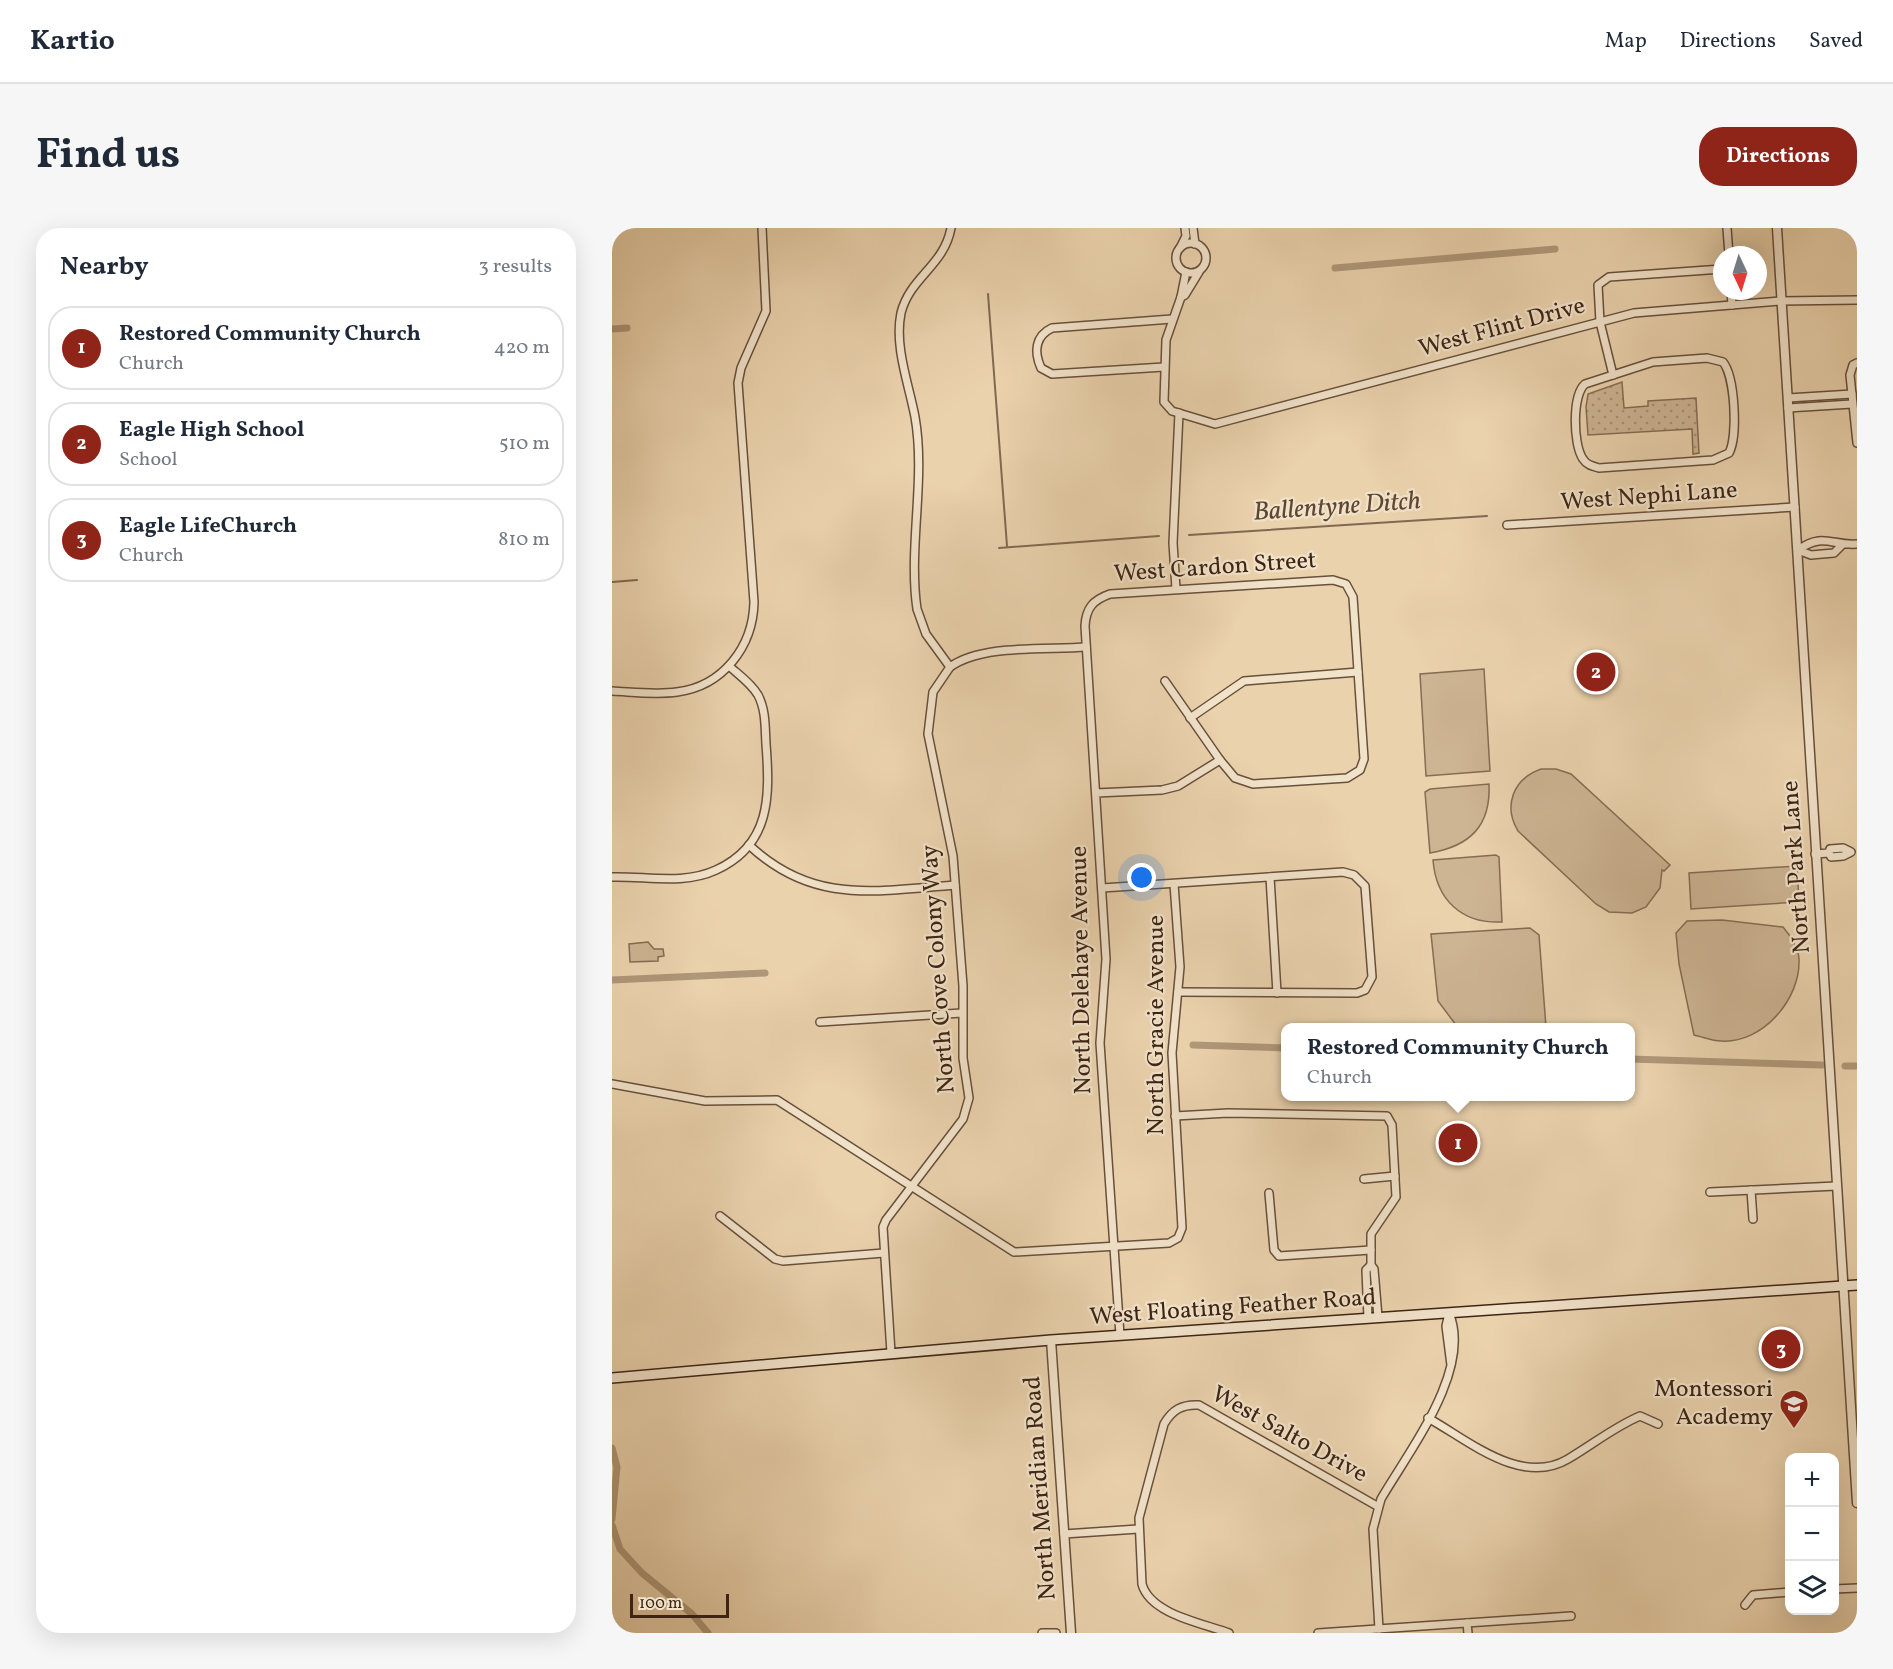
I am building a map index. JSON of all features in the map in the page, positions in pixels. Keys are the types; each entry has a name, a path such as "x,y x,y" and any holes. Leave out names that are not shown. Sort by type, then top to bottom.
{"main road":[{"name":"West Floating Feather Road","path":"612,1378 1051,1340 1857,1285"}],"street":[{"path":"612,691 679,692 709,681 729,666 746,640 754,610 738,384 741,368 766,311 762,228"},
{"path":"951,228 940,257 908,295 899,330 917,433 917,609 926,634 950,668 975,655 1086,647"},
{"path":"1185,228 1186,236 1180,248 1177,263 1186,272 1199,271"},
{"path":"1181,297 1185,295 1205,263 1205,254 1195,244 1193,228"},
{"path":"1726,228 1727,246"},
{"name":"North Park Lane","path":"1777,228 1857,1503"},
{"path":"1180,248 1195,244"},
{"path":"1612,375 1600,322 1598,285 1609,277 1713,270"},
{"path":"1172,319 1052,328 1044,332 1037,344 1038,361 1046,373 1164,367 1166,340 1181,297 1186,272"},
{"path":"1732,300 1732,305"},
{"name":"West Flint Drive","path":"1164,367 1163,398 1166,405 1179,413 1208,424 1224,423 1634,313 1781,301 1857,300"},
{"path":"1707,358 1723,362 1730,374 1734,437 1729,453 1713,460 1599,468 1586,462 1578,450 1575,402 1580,388 1591,380 1612,375 1653,362 1707,358"},
{"path":"1855,364 1850,375 1857,443"},
{"path":"1788,398 1852,394"},
{"path":"1788,408 1852,404"},
{"path":"1176,589 1173,543 1179,413"},
{"name":"West Nephi Lane","path":"1507,525 1795,507"},
{"path":"1798,550 1810,542 1834,540 1842,545 1857,544"},
{"path":"1798,550 1812,555 1834,553 1842,545"},
{"name":"West Cardon Street","path":"1090,605 1098,598 1110,594 1333,580 1346,584 1353,597 1358,672"},
{"name":"North Delehaye Avenue","path":"1090,605 1085,620 1086,647 1106,959 1100,1043 1120,1335"},
{"path":"612,877 678,879 702,876 730,862 749,845 764,818 769,796 761,701 753,688 729,666"},
{"name":"North Cove Colony Way","path":"891,1353 883,1234 886,1220 967,1113 969,1098 963,1058 963,986 952,848 928,734 933,692 950,668"},
{"path":"1165,681 1190,718 1220,760 1235,778 1253,784 1347,778 1360,770 1364,759 1358,672 1244,681 1190,718"},
{"path":"1096,793 1162,790 1178,786 1220,760"},
{"path":"749,845 777,868 819,886 872,892 955,885"},
{"path":"1815,854 1829,853 1831,857 1843,856 1854,851"},
{"path":"1102,888 1343,872 1358,878 1366,892 1372,977 1369,987 1358,993 1178,992"},
{"path":"1270,877 1277,993"},
{"name":"North Gracie Avenue","path":"1114,1246 1169,1243 1178,1238 1182,1228 1172,1053 1180,967 1174,884"},
{"path":"820,1022 962,1013"},
{"path":"612,1084 705,1101 777,1100 1014,1251 1114,1246"},
{"path":"1174,1116 1228,1113 1387,1116 1392,1125 1396,1197 1371,1234 1371,1265 1374,1269 1378,1317"},
{"path":"1364,1179 1395,1176"},
{"path":"1710,1192 1836,1186"},
{"path":"1751,1190 1753,1220"},
{"path":"1269,1193 1276,1254 1279,1257 1371,1250"},
{"path":"720,1216 776,1259 783,1261 884,1253"},
{"path":"1368,1318 1366,1270 1371,1265"},
{"path":"1379,1629 1373,1529 1377,1506 1446,1386 1456,1351 1454,1325 1449,1313"},
{"name":"North Meridian Road","path":"1051,1340 1071,1633"},
{"name":"West Salto Drive","path":"1138,1529 1141,1509 1164,1424 1170,1414 1179,1407 1199,1405 1377,1506"},
{"path":"1428,1418 1504,1461 1534,1468 1566,1461 1640,1416 1658,1424"},
{"path":"1064,1534 1138,1529 1144,1592 1159,1608 1229,1633"},
{"path":"1839,1589 1857,1588"},
{"path":"1745,1605 1753,1595 1785,1592"},
{"path":"1318,1633 1571,1616"},
{"path":"1467,1623 1468,1633"},
{"path":"1042,1633 1056,1633"}],"shaded area":[{"path":"1622,382 1624,408 1648,406 1648,401 1696,398 1699,453 1693,454 1692,429 1588,435 1586,407 1588,394"},
{"path":"1484,669 1490,771 1426,776 1420,674"},
{"path":"1541,769 1556,769 1571,774 1670,865 1664,871 1662,870 1660,888 1646,907 1632,913 1609,912 1596,904 1518,831 1511,812 1513,794 1523,779"},
{"path":"1489,784 1486,812 1475,832 1456,845 1430,853 1425,792 1430,789"},
{"path":"1496,855 1499,857 1502,922 1488,922 1463,914 1446,898 1439,887 1433,860"},
{"path":"1797,866 1799,902 1691,909 1689,873"},
{"path":"1722,920 1783,927 1794,942 1799,959 1798,974 1793,989 1776,1016 1751,1035 1736,1040 1721,1041 1694,1035 1679,964 1676,933 1687,921"},
{"path":"1530,928 1539,935 1546,1023 1454,1023 1438,1001 1431,934"},
{"path":"648,942 654,949 663,949 664,956 658,957 658,961 630,962 629,944"}],"waterway":[{"path":"1335,268 1555,249"},
{"path":"988,294 1007,546"},
{"path":"612,329 627,328"},
{"name":"Ballentyne Ditch","path":"1189,535 1487,516"},
{"name":"Ballentyne Ditch","path":"999,548 1159,536"},
{"name":"Ballentyne Ditch","path":"612,582 637,580"},
{"path":"612,980 765,973"},
{"path":"1193,1045 1281,1048"},
{"path":"1635,1059 1822,1065"},
{"path":"1845,1066 1857,1066"},
{"path":"612,1448 617,1467 612,1519"},
{"path":"612,1525 620,1549 642,1573 692,1614 708,1633"}],"place":[{"name":"Eagle High School","path":"1596,672"},
{"name":"Restored Community Church","path":"1458,1143"},
{"name":"Eagle LifeChurch","path":"1781,1349"},
{"name":"Montessori Academy","path":"1794,1430"}]}
